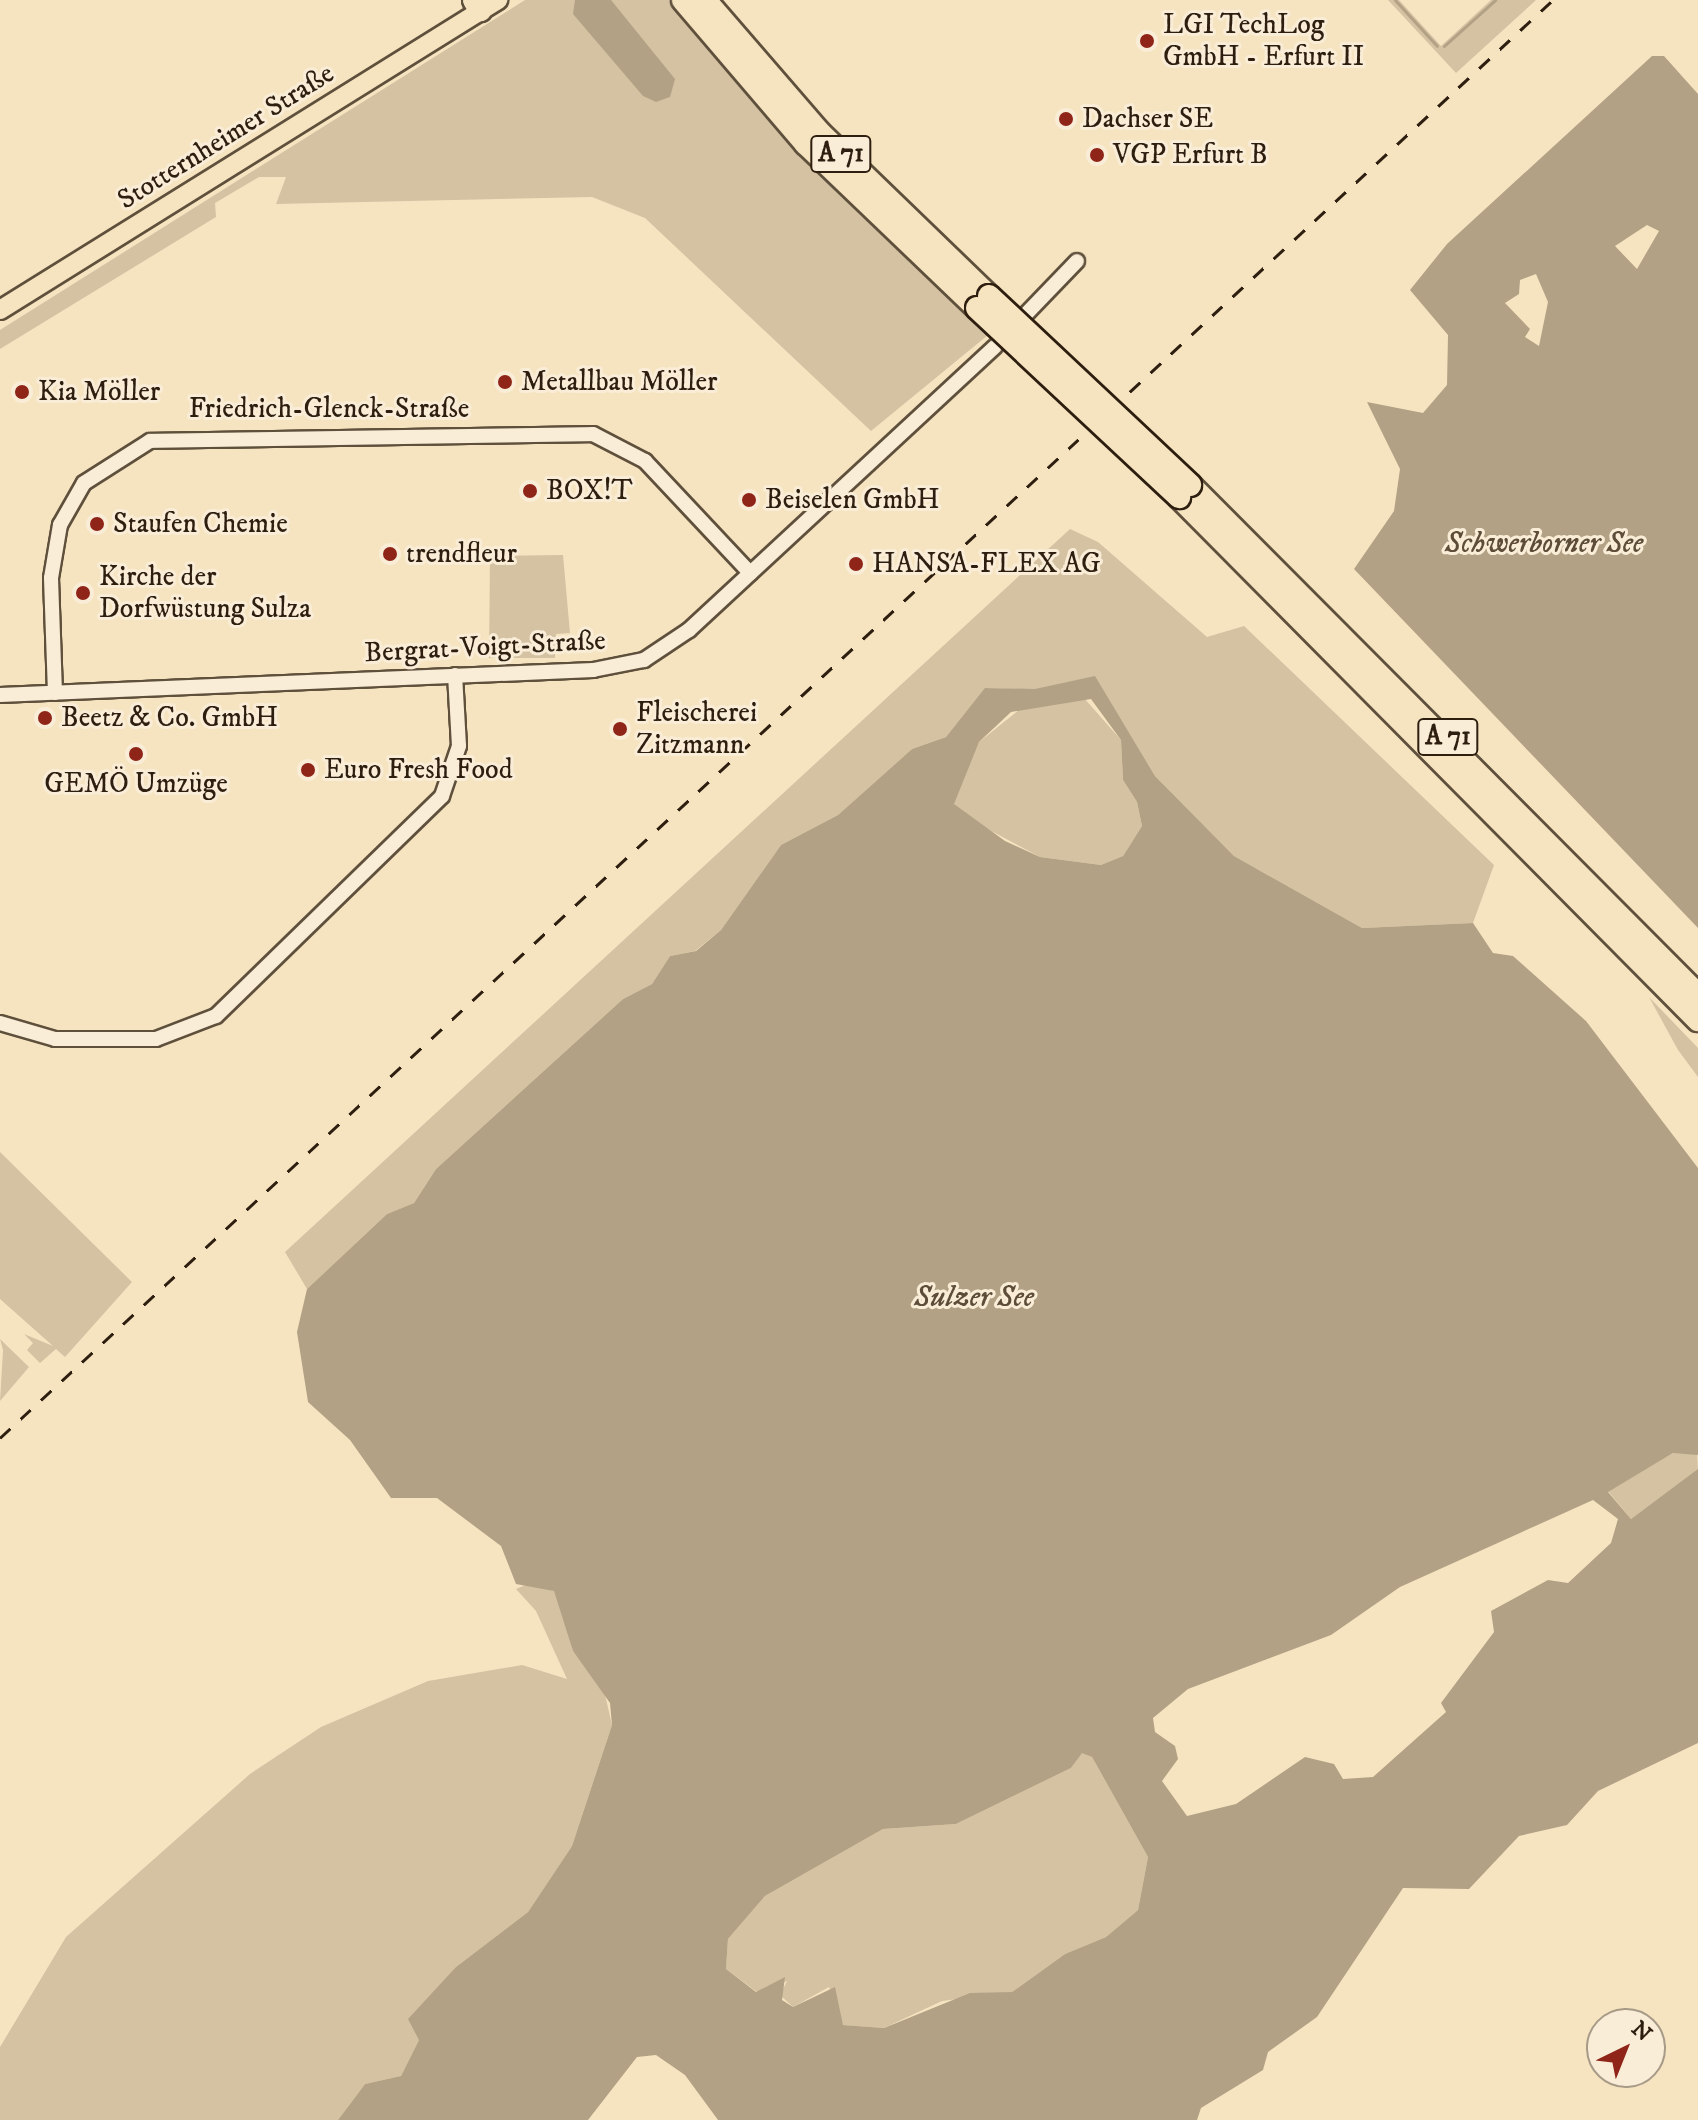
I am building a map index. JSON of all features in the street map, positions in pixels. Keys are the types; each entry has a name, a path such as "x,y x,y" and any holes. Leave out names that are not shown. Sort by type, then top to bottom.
{"highway":[{"name":"A 71","path":"683,0 806,144 983,302 1185,491 1698,995"},
{"name":"A 71","path":"705,0 819,132 983,302"},
{"name":"A 71","path":"1185,491 1698,1020"}],"main road":[{"name":"Stotternheimer Straße","path":"0,310 484,3"}],"street":[{"path":"1027,313 1077,261"},
{"name":"Bergrat-Voigt-Straße","path":"0,695 593,670 644,660 677,641 995,347"},
{"name":"Friedrich-Glenck-Straße","path":"55,693 51,578 66,509 105,464 168,438 593,434 645,461 750,573"},
{"path":"0,1023 55,1039 156,1039 216,1016 442,796 459,746 455,675"}],"shaded area":[{"path":"525,0 669,0 800,152 988,335 871,431 645,218 592,197 276,204 286,177 259,177 215,203 216,217 0,349 0,330"},
{"path":"1388,0 1399,0 1441,46 1491,0 1536,0 1456,73"},
{"path":"1070,529 1098,542 1207,637 1244,626 1494,865 1473,923 1362,928 1234,856 1155,776 1095,677 1035,690 986,688 946,737 912,749 838,815 781,845 721,930 695,951 670,956 652,984 623,999 436,1169 414,1203 387,1214 307,1289 285,1252"},
{"path":"563,555 570,633 556,634 555,658 489,658 490,556"},
{"path":"1084,698 1121,740 1123,780 1137,802 1142,826 1123,856 1101,865 1040,857 967,818 954,804 955,791 979,742 1025,705"},
{"path":"1649,997 1698,1048 1698,1077 1678,1050"},
{"path":"0,1152 132,1282 65,1357 56,1349 40,1363 27,1350 33,1343 24,1334 53,1346 0,1299"},
{"path":"0,1339 29,1367 0,1401 3,1350"},
{"path":"1697,1452 1698,1470 1631,1519 1608,1491 1673,1453"},
{"path":"532,1582 554,1591 564,1607 573,1651 604,1690 612,1725 572,1846 528,1912 456,1967 401,2076 365,2084 338,2120 0,2120 0,2047 66,1937 250,1774 321,1727 428,1681 522,1665 567,1679 536,1611 516,1589"},
{"path":"1082,1752 1092,1757 1148,1857 1138,1910 1106,1937 1065,1954 1012,1992 942,2001 884,2028 843,2025 829,1987 793,2007 780,1995 787,1981 757,1992 726,1969 728,1939 765,1896 883,1829 956,1824 1071,1768"}],"water":[{"path":"575,0 611,0 675,79 670,97 656,102 643,96 573,14"},
{"name":"Schwerborner See","path":"1652,56 1664,56 1698,94 1698,928 1354,569 1394,511 1400,469 1367,402 1423,413 1447,385 1448,335 1410,290 1447,244","holes":["1647,225 1659,231 1637,269 1615,246","1536,274 1548,302 1539,346 1525,337 1530,329 1505,303 1519,294 1520,280"]},
{"name":"Sulzer See","path":"1095,676 1155,776 1234,856 1362,928 1473,923 1493,953 1513,956 1586,1021 1698,1168 1698,1455 1673,1453 1608,1492 1631,1519 1698,1469 1698,1743 1598,1791 1567,1825 1519,1836 1469,1889 1403,1888 1317,2017 1268,2052 1263,2070 1201,2108 1197,2120 718,2120 685,2075 656,2055 637,2057 588,2120 338,2120 365,2084 401,2076 419,2040 408,2019 456,1967 528,1912 572,1846 612,1725 610,1703 573,1651 554,1591 516,1584 501,1546 437,1498 391,1498 350,1440 308,1402 297,1332 307,1289 387,1214 414,1203 436,1169 623,999 652,984 670,956 696,951 721,930 781,845 838,815 912,749 946,737 985,688 1035,689","holes":["1091,699 1121,740 1123,780 1137,802 1142,826 1123,856 1101,865 1040,857 1005,841 954,804 979,742 1011,712","1593,1500 1618,1519 1611,1543 1568,1583 1548,1580 1491,1611 1494,1632 1441,1703 1446,1712 1373,1777 1343,1779 1334,1764 1305,1757 1236,1804 1187,1816 1162,1781 1178,1759 1175,1746 1155,1732 1153,1718 1188,1689 1331,1635 1400,1587","1082,1753 1092,1757 1148,1857 1138,1910 1106,1937 1065,1954 1012,1992 970,1993 884,2028 843,2025 835,1987 793,2007 782,2000 785,1977 756,1992 726,1969 728,1939 765,1896 883,1829 956,1824 1071,1768"]}],"waterway":[{"path":"1395,0 1437,46"},
{"path":"1444,46 1495,0"}],"railway":[{"path":"0,1438 1553,0"}],"place":[{"name":"LGI TechLog GmbH - Erfurt II","path":"1147,41"},
{"name":"Dachser SE","path":"1066,119"},
{"name":"VGP Erfurt B","path":"1097,155"},
{"name":"Metallbau Möller","path":"505,382"},
{"name":"Kia Möller","path":"22,392"},
{"name":"BOX!T","path":"530,491"},
{"name":"Beiselen GmbH","path":"749,500"},
{"name":"Staufen Chemie","path":"97,524"},
{"name":"trendfleur","path":"390,554"},
{"name":"HANSA-FLEX AG","path":"856,564"},
{"name":"Kirche der Dorfwüstung Sulza","path":"83,593"},
{"name":"Beetz & Co. GmbH","path":"45,718"},
{"name":"Fleischerei Zitzmann","path":"620,729"},
{"name":"GEMÖ Umzüge","path":"136,754"},
{"name":"Euro Fresh Food","path":"308,770"}]}
